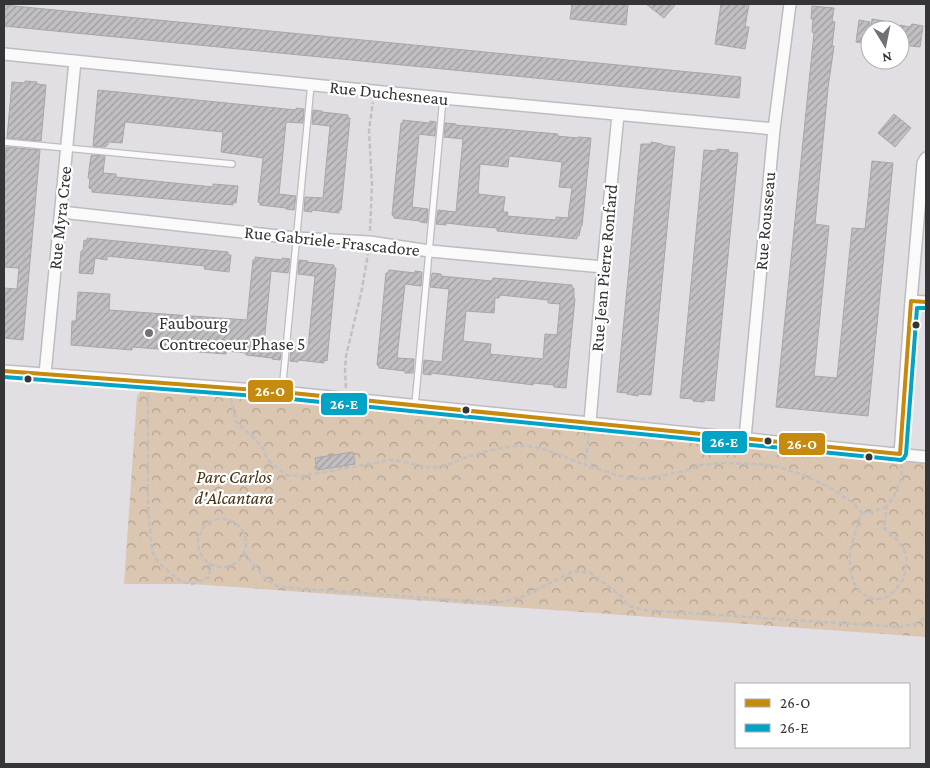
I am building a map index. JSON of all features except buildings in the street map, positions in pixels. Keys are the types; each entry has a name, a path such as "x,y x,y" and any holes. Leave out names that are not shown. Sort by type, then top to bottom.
{"street":[{"name":"Rue Rousseau","path":"745,438 774,129 790,4"},
{"name":"Rue Duchesneau","path":"4,54 774,129"},
{"name":"Rue Myra Cree","path":"44,374 75,61"},
{"name":"Rue Jean Pierre Ronfard","path":"590,422 618,114"},
{"path":"900,454 922,164 926,158"},
{"name":"Rue Gabriele-Frascadore","path":"61,212 296,238 369,242 430,251 603,267"},
{"path":"911,301 926,302"},
{"path":"4,371 282,392 926,457"}],"lane":[{"path":"282,392 311,84"},
{"path":"415,405 442,98"},
{"path":"4,142 232,164"}],"path":[{"path":"148,382 148,505 152,551 158,562 180,581 192,584 209,578 210,563"},
{"path":"229,388 236,422 256,439 268,460 286,475 302,476 392,460 426,467 438,467 491,450 525,446 543,450 585,466 627,478 646,479 712,464 760,464 779,467 827,486 852,502 863,514"},
{"path":"585,466 590,422"},
{"path":"887,506 884,528 904,549 907,561 905,577 899,587 889,596 880,600 871,598 862,592 854,582 850,556 852,540 860,515 878,511 887,506 894,496 902,477 900,454"},
{"path":"214,520 229,520 242,529 246,544 244,552 240,558 226,566 210,563 200,552 198,537 207,524 214,520"},
{"path":"244,552 270,583 280,587 502,602 524,596 574,571 591,573 620,596 629,606 645,610 898,627 915,624 926,616"}],"green space":[{"name":"Parc Carlos d'Alcantara","path":"148,382 926,462 926,637 192,584 124,584 137,396"}],"transit line":[{"name":"26-O","path":"4,371 282,392 900,454 911,301 926,302"},
{"name":"26-E","path":"4,377 281,398 901,460 906,454 917,308 926,308"}],"place":[{"name":"Faubourg Contrecoeur Phase 5","path":"149,333"}]}
